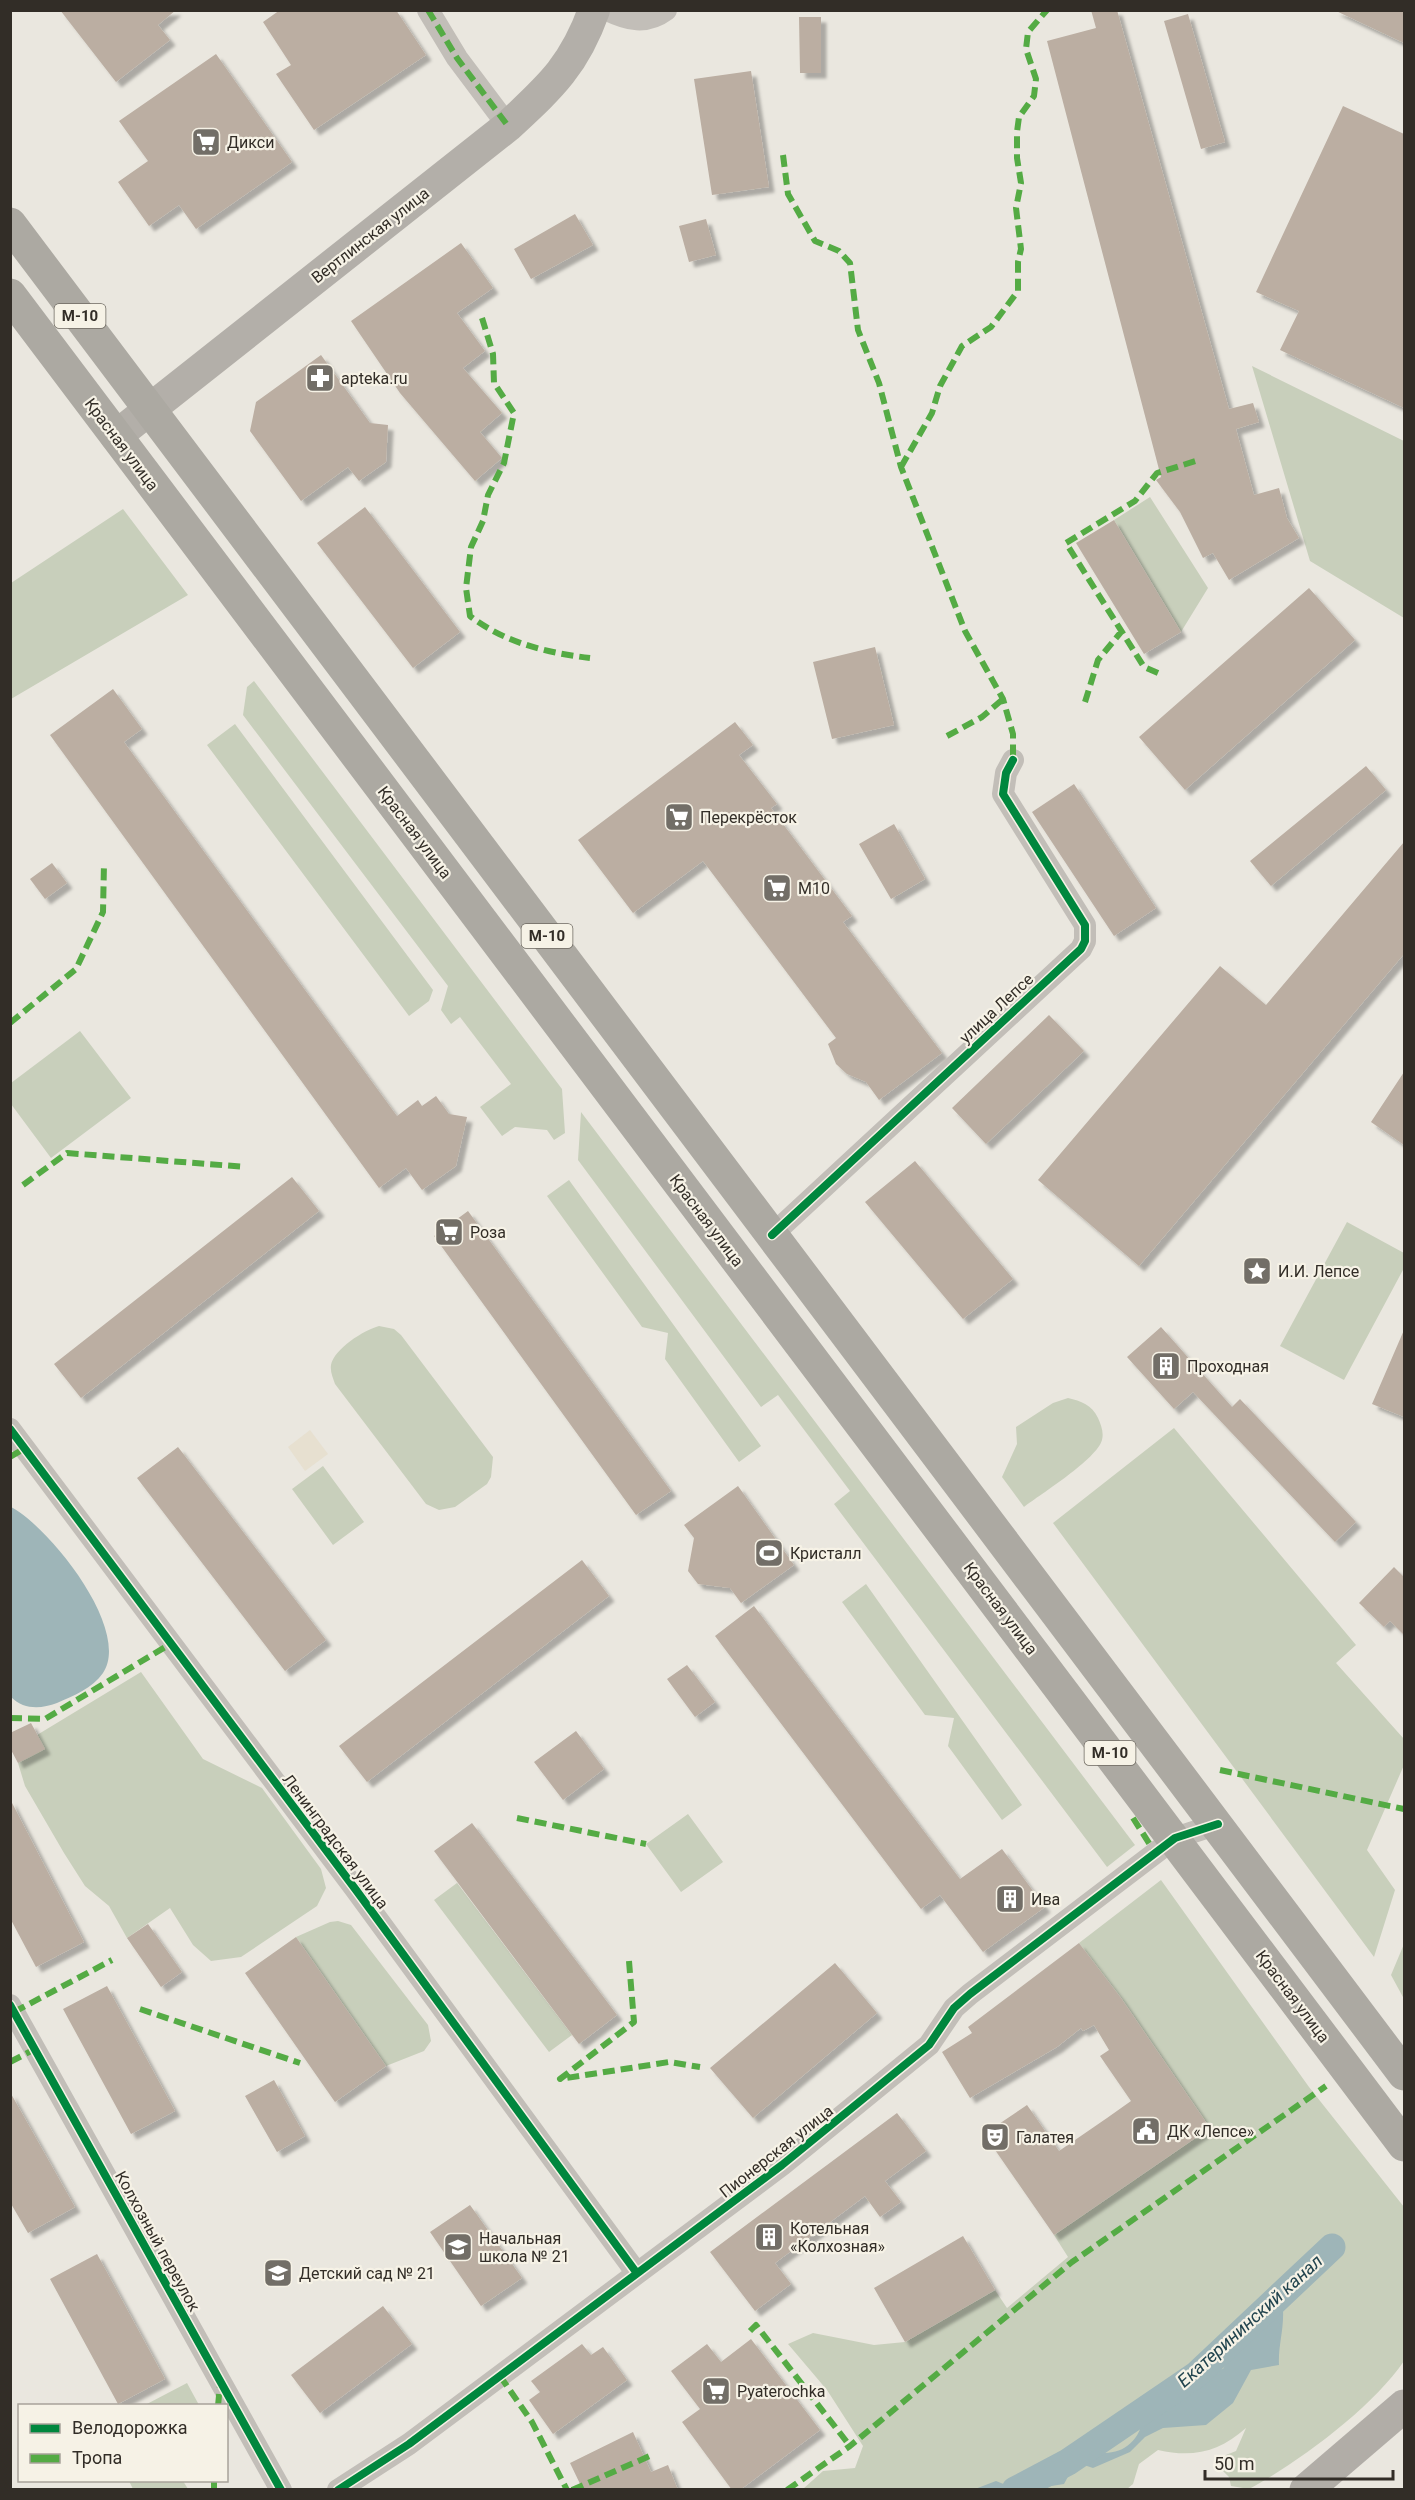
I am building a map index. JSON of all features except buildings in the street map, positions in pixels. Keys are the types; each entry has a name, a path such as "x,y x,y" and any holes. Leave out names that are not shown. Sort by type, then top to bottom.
{"highway":[{"name":"М-10","path":"10,224 1404,2073"},
{"name":"Красная улица","path":"10,295 1404,2145"}],"main road":[{"name":"Вертлинская улица","path":"116,436 508,126 546,90 573,58 594,10"},
{"path":"1306,2490 1404,2406"}],"street":[{"path":"428,10 458,58 508,126"},
{"path":"608,10 629,21 657,17 666,10"},
{"name":"улица Лепсе","path":"772,1235 1081,949 1085,941 1085,925 1003,794 1006,773 1013,760"},
{"name":"Ленинградская улица","path":"10,1429 356,1890 636,2272"},
{"name":"Пионерская улица","path":"338,2490 409,2444 772,2172 916,2057 929,2045 954,2008 970,1994 1174,1838 1218,1824"},
{"name":"Колхозный переулок","path":"10,2005 281,2490"}],"green space":[{"path":"1252,366 1404,441 1404,618 1310,561"},
{"path":"1150,497 1208,588 1181,632 1114,520"},
{"path":"123,509 188,595 11,699 11,583"},
{"path":"254,681 562,1089 565,1133 554,1140 547,1130 515,1127 502,1136 480,1107 511,1084 460,1017 451,1024 441,1010 448,986 243,715 247,687"},
{"path":"235,724 433,990 429,1001 409,1016 207,745"},
{"path":"80,1031 131,1098 51,1158 11,1104 11,1083"},
{"path":"581,1112 1135,1845 1107,1867 834,1504 850,1491 778,1395 761,1407 578,1160"},
{"path":"569,1180 761,1446 739,1462 665,1359 668,1333 642,1327 547,1196"},
{"path":"1347,1222 1404,1253 1404,1268 1344,1380 1280,1346"},
{"path":"379,1326 394,1329 401,1335 493,1457 491,1477 487,1484 455,1507 439,1510 426,1504 335,1384 331,1373 333,1359 358,1336"},
{"path":"1068,1398 1082,1402 1093,1410 1101,1426 1102,1440 1098,1448 1080,1466 1024,1507 1002,1477 1017,1444 1016,1427 1053,1403"},
{"path":"1174,1428 1356,1645 1336,1663 1404,1739 1404,1765 1367,1850 1395,1890 1374,1957 1053,1523"},
{"path":"323,1466 364,1522 333,1545 292,1489"},
{"path":"866,1584 1022,1805 1002,1820 948,1746 954,1718 925,1715 842,1602"},
{"path":"141,1672 203,1759 262,1788 321,1869 326,1888 317,1906 241,1957 211,1961 193,1945 170,1908 127,1938 109,1906 85,1886 25,1786 18,1763 37,1735"},
{"path":"688,1814 723,1862 681,1892 646,1844"},
{"path":"1161,1880 1309,2087 1404,2207 1404,2361 1390,2379 1354,2415 1312,2449 1249,2489 1231,2486 1229,2477 1220,2468 1226,2455 1236,2451 1246,2428 1226,2443 1205,2451 1183,2453 1158,2450 1139,2464 1133,2484 1127,2489 803,2489 823,2471 855,2468 863,2446 827,2390 788,2344 813,2333 874,2345 905,2342 995,2290 1007,2308 1068,2257 1054,2235 1210,2128 1121,1998 1079,1943"},
{"path":"457,1883 572,2035 549,2052 434,1900"},
{"path":"338,1921 351,1925 428,2025 431,2041 424,2051 386,2066 296,1937 330,1922"},
{"path":"1404,1944 1404,1999 1391,1975"},
{"path":"187,2383 198,2404 147,2404"},
{"path":"130,2482 184,2482 188,2489 133,2489"}],"shaded area":[{"path":"310,1430 328,1454 305,1471 288,1447"}],"water":[{"path":"11,1507 27,1518 64,1556 96,1606 106,1631 109,1654 99,1678 76,1694 45,1706 27,1706 11,1697"},
{"path":"1267,2298 1283,2310 1279,2365 1251,2370 1233,2403 1206,2425 1163,2428 1145,2437 1130,2452 1093,2468 1081,2464 1071,2471 1064,2484 1032,2489 975,2489 996,2481 1011,2487 1086,2450 1107,2453 1124,2448 1137,2435 1144,2415 1203,2371 1223,2369 1233,2350 1251,2331"}],"waterway":[{"name":"Екатерининский канал","path":"1015,2490 1068,2462 1196,2375 1332,2247"}],"marked path":[{"path":"428,10 457,58 508,126"},
{"path":"901,467 932,413 940,386 962,346 991,327 1018,291 1018,262 1021,249 1016,208 1021,183 1017,158 1017,132 1019,117 1034,96 1036,79 1026,49 1028,32 1047,10"},
{"path":"783,155 788,194 815,241 839,251 850,263 858,330 879,383 901,467 965,631 1003,699 1013,734 1013,760"},
{"path":"482,318 493,354 494,383 514,413 504,463 488,495 483,521 471,547 466,588 470,616 512,640 543,650 590,658"},
{"path":"1158,673 1144,667 1066,543 1135,501 1157,473 1199,460"},
{"path":"1085,702 1098,660 1121,632"},
{"path":"947,736 982,717 1003,699"},
{"path":"10,1023 76,969 103,912 104,863"},
{"path":"23,1185 67,1153 246,1167"},
{"path":"10,1457 25,1448"},
{"path":"10,1718 45,1719 172,1643"},
{"path":"1220,1770 1404,1809"},
{"path":"517,1818 646,1844"},
{"path":"1133,1818 1156,1854"},
{"path":"14,2012 112,1960"},
{"path":"629,1961 634,2022 560,2079 669,2062 700,2067"},
{"path":"140,2009 300,2063"},
{"path":"10,2062 35,2049"},
{"path":"787,2490 850,2446 1072,2262 1326,2086"},
{"path":"750,2331 756,2325 850,2446"},
{"path":"500,2376 532,2422 567,2490"},
{"path":"218,2404 220,2385"},
{"path":"572,2490 652,2455"},
{"path":"214,2482 214,2490"}],"cycle path":[{"path":"772,1235 1081,949 1085,941 1085,925 1003,794 1006,773 1013,760"},
{"path":"10,1429 356,1890 636,2272"},
{"path":"338,2490 409,2444 782,2165 929,2045 954,2008 970,1994 1175,1838 1218,1824"},
{"path":"10,2005 281,2490"}],"place":[{"name":"Дикси","path":"206,142"},
{"name":"apteka.ru","path":"320,378"},
{"name":"Перекрёсток","path":"679,817"},
{"name":"М10","path":"777,888"},
{"name":"Роза","path":"449,1232"},
{"name":"И.И. Лепсе","path":"1257,1271"},
{"name":"Проходная","path":"1166,1366"},
{"name":"Кристалл","path":"769,1553"},
{"name":"Ива","path":"1010,1899"},
{"name":"ДК «Лепсе»","path":"1146,2131"},
{"name":"Галатея","path":"995,2137"},
{"name":"Котельная «Колхозная»","path":"769,2237"},
{"name":"Начальная школа № 21","path":"458,2247"},
{"name":"Детский сад № 21","path":"278,2273"},
{"name":"Pyaterochka","path":"716,2391"}]}
